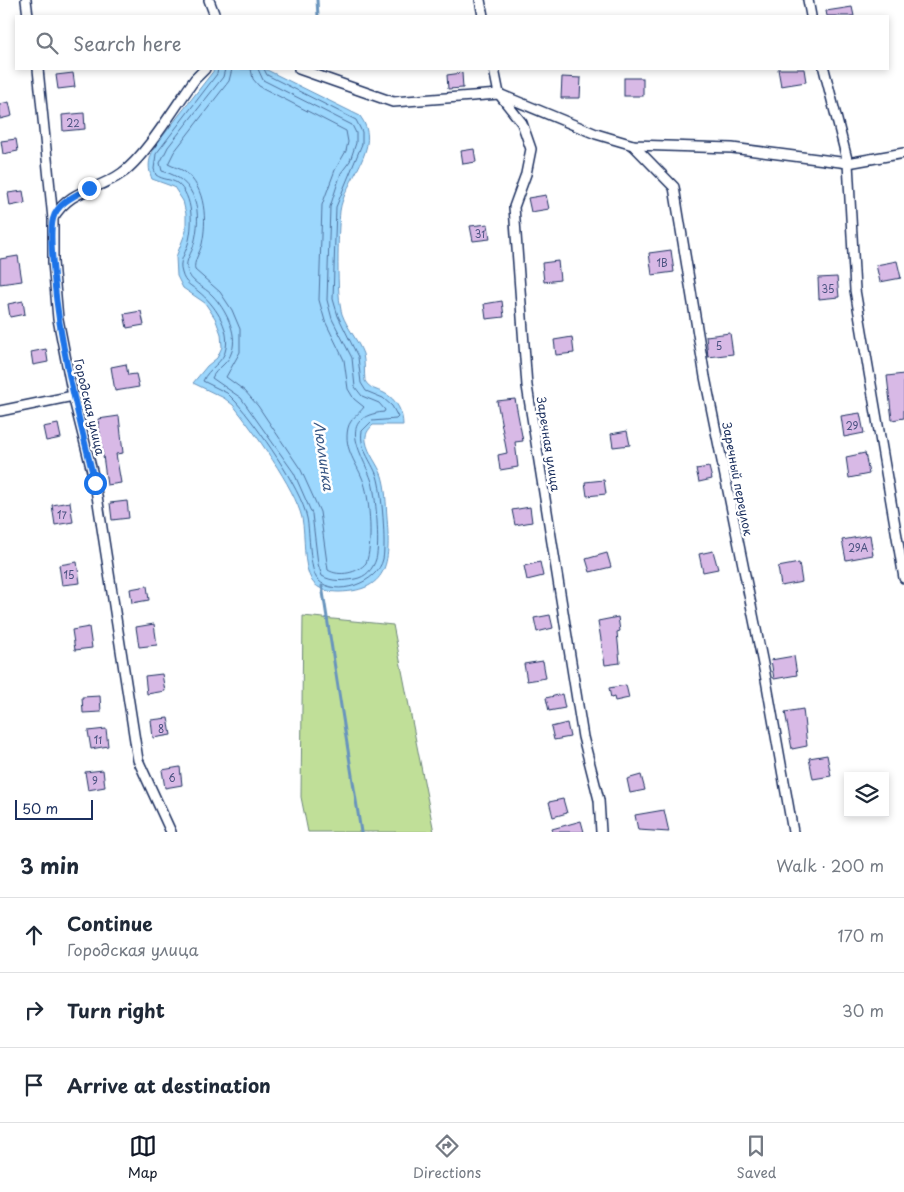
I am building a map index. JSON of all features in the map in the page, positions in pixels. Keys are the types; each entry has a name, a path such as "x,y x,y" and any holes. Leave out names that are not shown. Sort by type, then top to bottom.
{"street":[{"path":"26,0 28,15"},
{"path":"210,0 215,15"},
{"path":"480,0 483,15"},
{"path":"808,0 811,15"},
{"name":"Городская улица","path":"38,70 53,219 53,262 58,319 73,396 95,483 138,760 171,832"},
{"path":"53,219 62,204 89,188 121,174 137,159 190,86 205,70"},
{"path":"302,70 393,102 499,94 591,132 633,145 732,148 848,163 904,153"},
{"name":"Заречная улица","path":"494,70 499,94 522,124 531,149 526,174 514,207 527,386 583,737 599,800 601,832"},
{"path":"824,70 848,163 855,290 904,578"},
{"name":"Заречный переулок","path":"633,145 674,187 705,376 765,674 793,832"},
{"path":"0,411 73,396"}],"green space":[{"path":"303,616 393,625 434,832 308,832 301,797"}],"water":[{"path":"214,70 267,70 360,116 366,128 368,140 365,152 348,187 340,211 338,264 340,305 344,319 363,354 365,381 372,388 389,396 396,403 402,416 403,425 373,425 366,434 367,446 382,476 386,496 388,546 384,570 378,579 369,586 339,592 317,587 309,574 305,559 302,518 291,491 282,476 262,444 233,405 224,398 193,383 207,366 217,358 222,347 221,334 215,318 205,303 183,288 177,276 176,257 186,231 186,214 183,201 174,187 152,179 150,174 149,164 151,155 159,141"}],"building":[{"path":"852,7 854,15 827,15 826,11"},
{"path":"778,70 804,70 806,82 781,86"},
{"path":"73,73 75,87 58,89 56,75"},
{"path":"462,73 463,88 448,89 447,75"},
{"path":"562,77 581,78 580,98 561,98"},
{"path":"624,78 643,78 643,96 624,96"},
{"path":"9,102 12,116 0,119 0,104"},
{"path":"84,113 85,129 63,131 62,115"},
{"path":"16,139 18,151 3,154 1,141"},
{"path":"474,149 476,162 463,164 461,151"},
{"path":"23,191 25,203 10,206 8,193"},
{"path":"546,195 549,209 531,212 528,198"},
{"path":"488,224 490,239 473,241 470,226"},
{"path":"671,250 674,272 652,275 649,253"},
{"path":"18,256 22,281 0,284 0,259"},
{"path":"558,261 560,280 544,282 542,263"},
{"path":"897,261 901,278 880,282 876,265"},
{"path":"837,277 839,297 819,299 818,278"},
{"path":"23,301 25,314 10,317 8,304"},
{"path":"502,301 504,317 486,319 484,304"},
{"path":"141,311 144,325 127,328 124,314"},
{"path":"730,333 733,354 708,357 706,336"},
{"path":"572,337 574,353 556,355 554,340"},
{"path":"46,349 48,362 33,365 31,352"},
{"path":"126,364 128,375 136,374 139,387 115,391 111,367"},
{"path":"904,374 904,418 892,420 887,376"},
{"path":"515,399 523,441 515,442 518,467 500,470 498,455 507,453 497,401"},
{"path":"860,413 864,433 844,437 841,416"},
{"path":"119,416 123,453 116,454 121,483 107,485 98,419"},
{"path":"58,424 61,438 46,441 43,427"},
{"path":"627,431 630,445 613,447 611,434"},
{"path":"865,453 869,474 849,478 846,457"},
{"path":"709,467 712,479 699,482 696,469"},
{"path":"604,480 606,494 587,496 585,482"},
{"path":"127,501 129,518 112,520 110,503"},
{"path":"70,502 73,522 55,525 52,505"},
{"path":"530,507 532,522 515,525 512,510"},
{"path":"870,535 873,555 846,560 842,540"},
{"path":"713,551 718,569 703,572 699,554"},
{"path":"607,553 611,567 590,572 586,559"},
{"path":"77,562 80,583 62,585 59,565"},
{"path":"540,562 543,576 527,580 524,566"},
{"path":"799,563 802,582 781,586 778,567"},
{"path":"147,586 149,600 132,603 130,589"},
{"path":"550,615 553,628 537,632 534,618"},
{"path":"618,617 620,631 617,632 620,663 605,665 598,621"},
{"path":"154,624 157,645 139,647 136,627"},
{"path":"89,627 92,648 75,650 72,630"},
{"path":"794,656 797,675 774,679 771,660"},
{"path":"543,661 546,678 527,681 524,664"},
{"path":"162,674 165,691 147,694 145,676"},
{"path":"626,685 629,698 615,701 614,697 611,698 609,688"},
{"path":"562,694 565,708 549,711 546,698"},
{"path":"100,696 101,712 83,713 82,697"},
{"path":"803,709 807,746 792,749 785,712"},
{"path":"168,718 171,735 153,738 151,720"},
{"path":"567,723 570,737 554,740 551,727"},
{"path":"106,729 108,746 91,749 88,731"},
{"path":"827,755 831,776 813,779 809,758"},
{"path":"180,767 182,785 165,788 162,770"},
{"path":"103,770 105,787 88,790 85,772"},
{"path":"641,775 645,790 630,793 627,779"},
{"path":"563,799 567,813 553,817 549,802"},
{"path":"664,810 669,832 638,830 635,815"},
{"path":"581,821 584,832 553,832 552,829"}],"waterway":[{"name":"Люллинка","path":"317,0 318,15"},
{"name":"Люллинка","path":"322,586 361,832"}],"route":[{"path":"89,188 62,204 53,219 53,262 58,319 73,396 95,483"}]}
